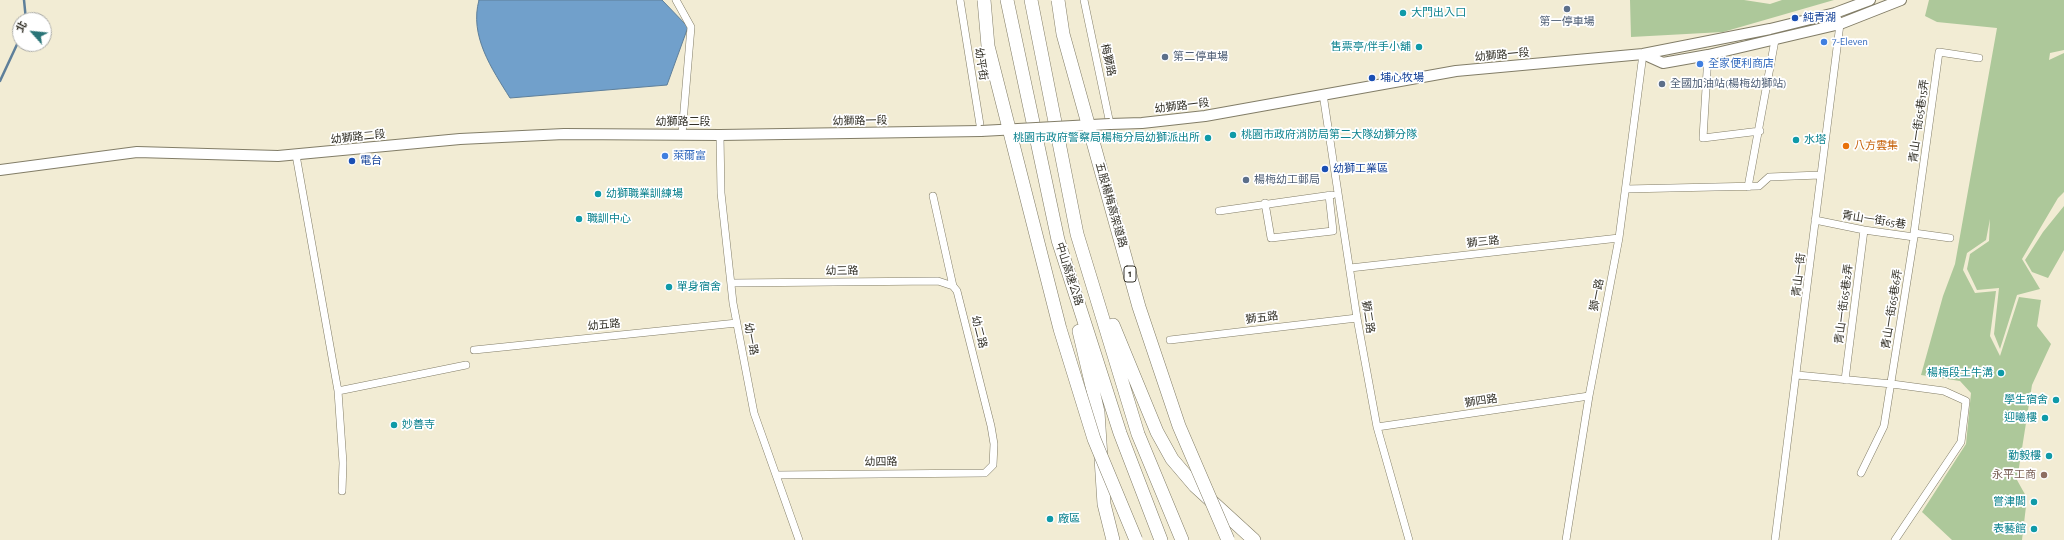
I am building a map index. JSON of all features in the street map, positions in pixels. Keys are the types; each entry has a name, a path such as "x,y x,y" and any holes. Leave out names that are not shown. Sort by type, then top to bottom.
{"highway":[{"path":"984,0 988,46 1060,329 1094,439 1136,540"},
{"name":"中山高速公路","path":"1007,0 1058,240 1120,434 1161,540"},
{"name":"中山高速公路","path":"1031,0 1077,234 1138,434 1182,540"},
{"name":"五股楊梅高架道路","path":"1058,0 1063,34 1140,307 1179,426 1237,540"},
{"path":"1058,240 1098,412 1104,504 1113,540"},
{"path":"1084,256 1161,439 1172,459 1195,486 1254,540"},
{"path":"1229,517 1237,540"}],"street":[{"path":"676,0 691,27 682,134"},
{"name":"幼平街","path":"960,0 981,131"},
{"name":"梅獅路","path":"1084,0 1110,124"},
{"name":"幼獅路一段","path":"720,135 981,131 1142,123 1205,116 1456,71 1643,54 1770,29 1835,13 1870,0"},
{"name":"幼獅路一段","path":"1643,54 1663,63 1708,55 1840,24 1901,0"},
{"path":"1835,13 1840,24"},
{"name":"青山一街","path":"1775,540 1797,375 1820,175 1840,24"},
{"path":"1748,187 1760,131 1775,40"},
{"name":"青山一街65巷15弄","path":"1914,235 1939,52 1979,58"},
{"name":"獅一路","path":"1566,540 1589,396 1619,238 1643,54"},
{"path":"1708,55 1703,138 1760,131"},
{"name":"獅二路","path":"1323,94 1357,318 1377,427 1409,540"},
{"name":"幼獅路二段","path":"0,170 137,152 278,156 460,139 564,134 720,135"},
{"name":"幼一路","path":"720,135 721,193 731,283 754,413 799,540"},
{"path":"296,155 338,391 344,463 342,491"},
{"path":"1626,189 1748,187 1759,186 1769,177 1820,175"},
{"path":"1219,211 1338,194"},
{"path":"1265,204 1271,238 1333,231 1328,195"},
{"name":"幼二路","path":"932,196 953,286 957,291 994,444 993,465 986,473"},
{"name":"青山一街65巷","path":"1815,220 1864,230 1950,238"},
{"name":"青山一街65巷2弄","path":"1845,380 1864,230"},
{"name":"青山一街65巷6弄","path":"1861,473 1884,426 1892,384 1914,235"},
{"name":"獅三路","path":"1350,268 1619,238"},
{"name":"幼三路","path":"731,283 938,281 953,286"},
{"name":"獅五路","path":"1170,340 1357,318"},
{"name":"幼五路","path":"474,350 737,323"},
{"path":"338,391 466,365"},
{"path":"1797,375 1892,384 1944,391 1966,401 1961,442 1895,540"},
{"name":"獅四路","path":"1377,427 1589,396"},
{"name":"幼四路","path":"776,475 986,473"}],"green space":[{"path":"1630,0 1744,0 1770,4 1782,0 1834,0 1723,32 1631,37"},
{"path":"1929,0 2064,0 2064,50 2050,53 2049,60 2064,53 2064,192 2058,198 2022,259 2040,289 2017,295 2000,349 1994,334 1999,288 1977,290 1967,269 1970,254 1989,241 1990,219 1986,240 1967,253 1963,270 1975,293 1996,291 1990,336 2000,356 2019,297 2041,300 2037,326 2051,344 2032,385 2017,480 2027,498 2022,540 1952,540 1922,512 1966,444 1971,393 1960,381 1921,375 1943,296 1955,264 1997,28 1937,22 1925,16"},
{"path":"2064,206 2064,250 2048,278 2032,272 2025,260 2043,232"}],"water":[{"path":"479,0 662,0 688,27 667,85 510,98 496,76 484,52 477,26"}],"waterway":[{"path":"24,0 25,12"},
{"path":"0,81 13,52"}],"place":[{"name":"第一停車場","path":"1567,9"},
{"name":"大門出入口","path":"1403,13"},
{"name":"純青湖","path":"1795,18"},
{"name":"7-Eleven","path":"1824,42"},
{"name":"售票亭/伴手小舖","path":"1419,47"},
{"name":"第二停車場","path":"1165,57"},
{"name":"全家便利商店","path":"1700,64"},
{"name":"埔心牧場","path":"1372,78"},
{"name":"全國加油站(楊梅幼獅站)","path":"1662,84"},
{"name":"桃園市政府消防局第二大隊幼獅分隊","path":"1233,135"},
{"name":"桃園市政府警察局楊梅分局幼獅派出所","path":"1208,138"},
{"name":"水塔","path":"1796,140"},
{"name":"八方雲集","path":"1846,146"},
{"name":"萊爾富","path":"665,156"},
{"name":"電台","path":"352,161"},
{"name":"幼獅工業區","path":"1325,169"},
{"name":"楊梅幼工郵局","path":"1246,180"},
{"name":"幼獅職業訓練場","path":"598,194"},
{"name":"職訓中心","path":"579,219"},
{"name":"單身宿舍","path":"669,287"},
{"name":"楊梅段土牛溝","path":"2001,373"},
{"name":"學生宿舍","path":"2056,400"},
{"name":"迎曦樓","path":"2045,418"},
{"name":"妙善寺","path":"394,425"},
{"name":"勤毅樓","path":"2049,456"},
{"name":"永平工商","path":"2044,475"},
{"name":"嘗津閣","path":"2034,502"},
{"name":"廠區","path":"1050,519"},
{"name":"表藝館","path":"2034,529"}]}
